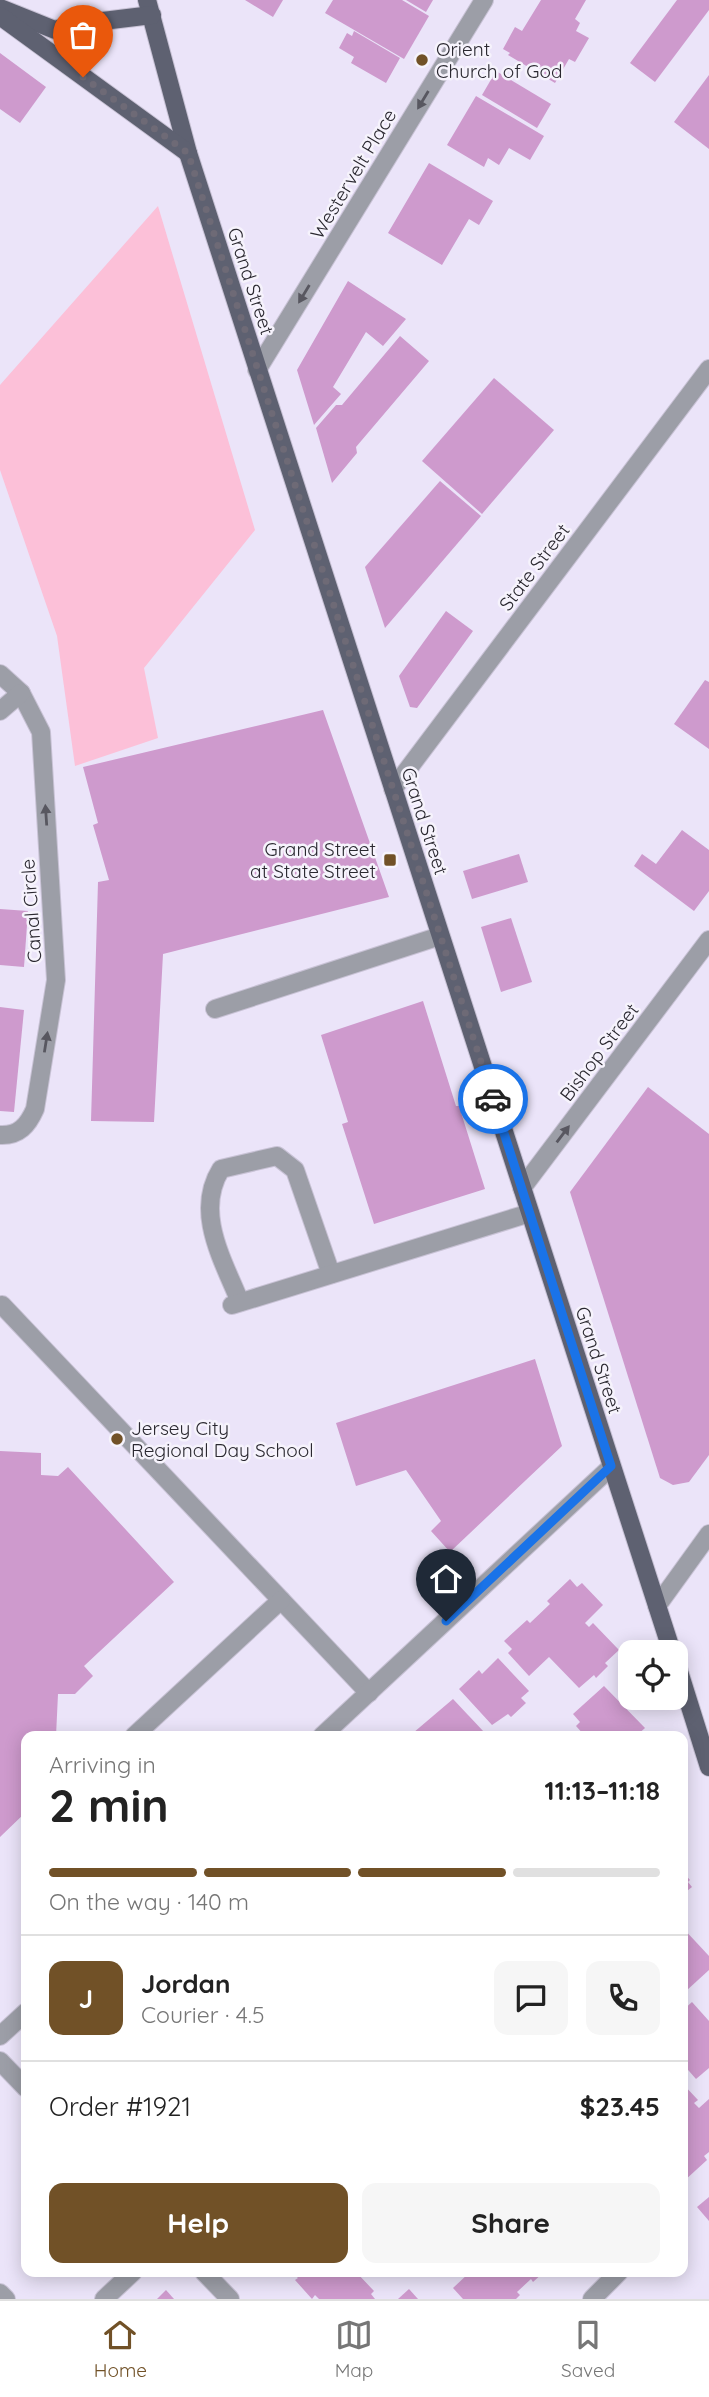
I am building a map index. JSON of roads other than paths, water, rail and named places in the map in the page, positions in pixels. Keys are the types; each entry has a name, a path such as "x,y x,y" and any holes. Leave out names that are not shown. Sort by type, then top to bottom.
{"main road":[{"name":"Grand Street","path":"153,5 188,153 668,1640"},
{"path":"0,8 55,30 153,5"},
{"path":"0,16 188,153"},
{"path":"688,1700 709,1767"}],"street":[{"name":"Westervelt Place","path":"257,370 484,0"},
{"name":"State Street","path":"393,789 709,369"},
{"name":"Canal Circle","path":"0,674 21,694 41,732 56,980 35,1109 28,1124 11,1136 0,1135"},
{"path":"0,711 21,694"},
{"path":"215,1009 440,936"},
{"name":"Bishop Street","path":"522,1188 703,960 709,940"},
{"path":"331,1274 295,1170 278,1156 221,1169 213,1182 209,1199 209,1220 236,1303 331,1274 530,1213"},
{"path":"2,1304 369,1693"},
{"path":"327,1731 611,1466"},
{"path":"657,1606 709,1534"},
{"path":"139,1731 281,1600"},
{"path":"0,2036 21,2017"},
{"path":"0,2061 21,2083"},
{"path":"104,2299 128,2277"},
{"path":"209,2277 230,2299"},
{"path":"592,2299 614,2277"},
{"path":"0,2293 6,2299"}],"place":[{"name":"Orient Church of God","path":"422,60"},
{"name":"Grand Street at State Street","path":"390,860"},
{"name":"Jersey City Regional Day School","path":"117,1439"}]}
